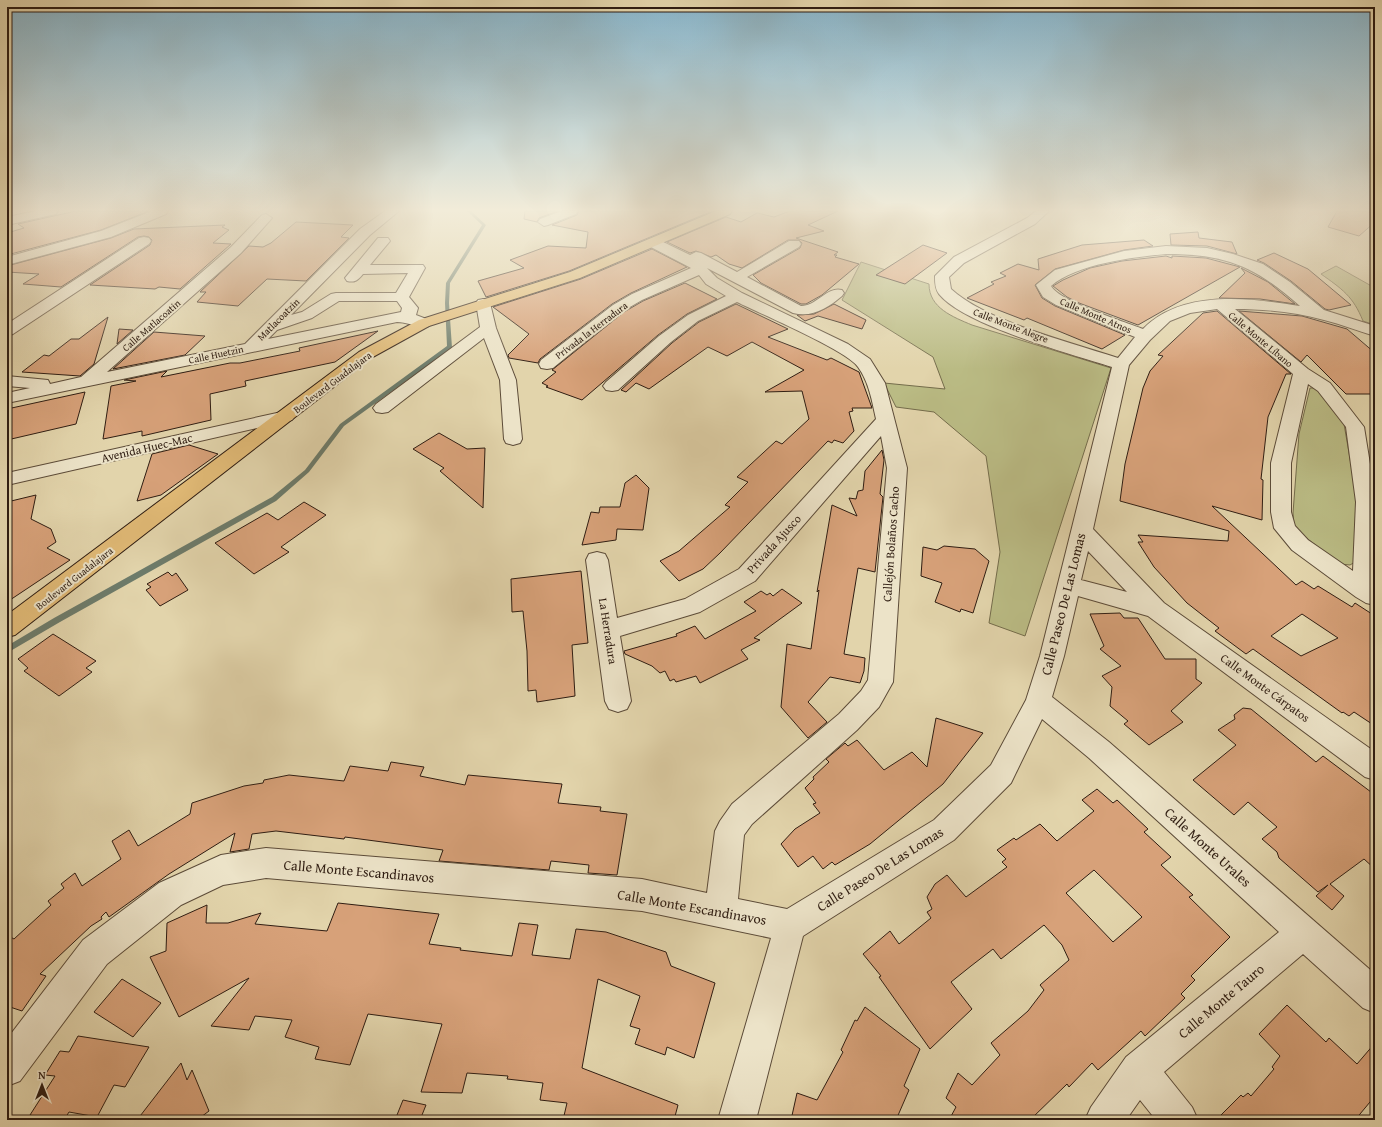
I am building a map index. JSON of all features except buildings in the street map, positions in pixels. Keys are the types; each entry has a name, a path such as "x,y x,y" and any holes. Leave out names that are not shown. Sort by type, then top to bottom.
{"main road":[{"name":"Boulevard Guadalajara","path":"7,628 365,355 423,320 467,309 575,275 603,264"}],"street":[{"path":"7,330 109,264"},
{"name":"Calle Matlacoatin","path":"87,381 221,264"},
{"name":"Matlacoatzin","path":"251,347 333,264"},
{"path":"270,327 307,315 336,297 364,264"},
{"name":"Callejón Bolaños Cacho","path":"693,264 707,274 711,281 737,286 842,347 864,362 876,383 885,420 894,447 897,468 880,682 870,699 848,722 742,814 730,831 721,910"},
{"path":"698,264 737,286 798,310 806,311 827,302 837,293"},
{"path":"612,386 665,339 767,264"},
{"name":"Calle Monte Alegre","path":"955,264 942,276 944,290 959,304 992,320 1121,365"},
{"name":"Calle Monte Atnos","path":"1090,264 1058,274 1043,285 1048,294 1061,302 1144,335"},
{"name":"Calle Monte Atnos","path":"1249,264 1268,272 1320,314"},
{"path":"359,270 418,268 401,297"},
{"name":"Privada la Herradura","path":"548,364 618,308 637,297 701,269"},
{"path":"336,297 401,297"},
{"path":"401,297 423,320"},
{"path":"483,303 488,328 508,380 512,439"},
{"name":"Calle Paseo De Las Lomas","path":"790,926 944,830 1001,774 1038,700 1052,656 1121,365 1144,335 1171,314 1191,308 1220,304 1266,306 1320,314"},
{"name":"Calle Monte Líbano","path":"1220,304 1302,373 1324,387 1355,427 1366,502 1369,594"},
{"path":"1320,314 1375,331"},
{"name":"Calle Huetzin","path":"7,398 397,317 423,320"},
{"path":"382,408 488,328"},
{"name":"Calle Monte Líbano","path":"1302,373 1281,463 1281,512 1285,528 1300,545 1369,594"},
{"path":"7,381 63,386"},
{"name":"Avenida Huec-Mac","path":"7,479 286,416"},
{"name":"Privada Ajusco","path":"609,630 692,606 747,575 885,420"},
{"path":"1081,530 1156,609"},
{"name":"La Herradura","path":"597,560 609,630 618,701"},
{"path":"1068,585 1156,609"},
{"name":"Calle Monte Cárpatos","path":"1156,609 1375,768"},
{"name":"Calle Monte Urales","path":"1038,700 1099,750 1375,996"},
{"name":"Calle Monte Escandinavos","path":"7,1068 95,952 170,894 221,870 266,863 642,895 721,910 790,926"},
{"path":"737,1120 790,926"},
{"name":"Calle Monte Tauro","path":"1104,1120 1139,1070 1304,932"},
{"path":"1139,1070 1179,1120"}],"green space":[{"path":"860,264 866,264 929,284 933,299 943,310 950,315 972,325 1111,368 1025,636 989,623 1000,552 986,456 934,412 896,407 884,383 945,389 933,357 842,300"},
{"path":"1336,266 1375,288 1375,325 1363,321 1351,299 1335,284 1321,274"},
{"path":"1310,388 1316,388 1344,424 1357,499 1355,562 1350,565 1340,564 1300,533 1294,525 1293,513 1299,434"}],"waterway":[{"path":"7,650 57,620 274,499 307,471 342,425 450,347 447,303 448,283 460,264"}]}
